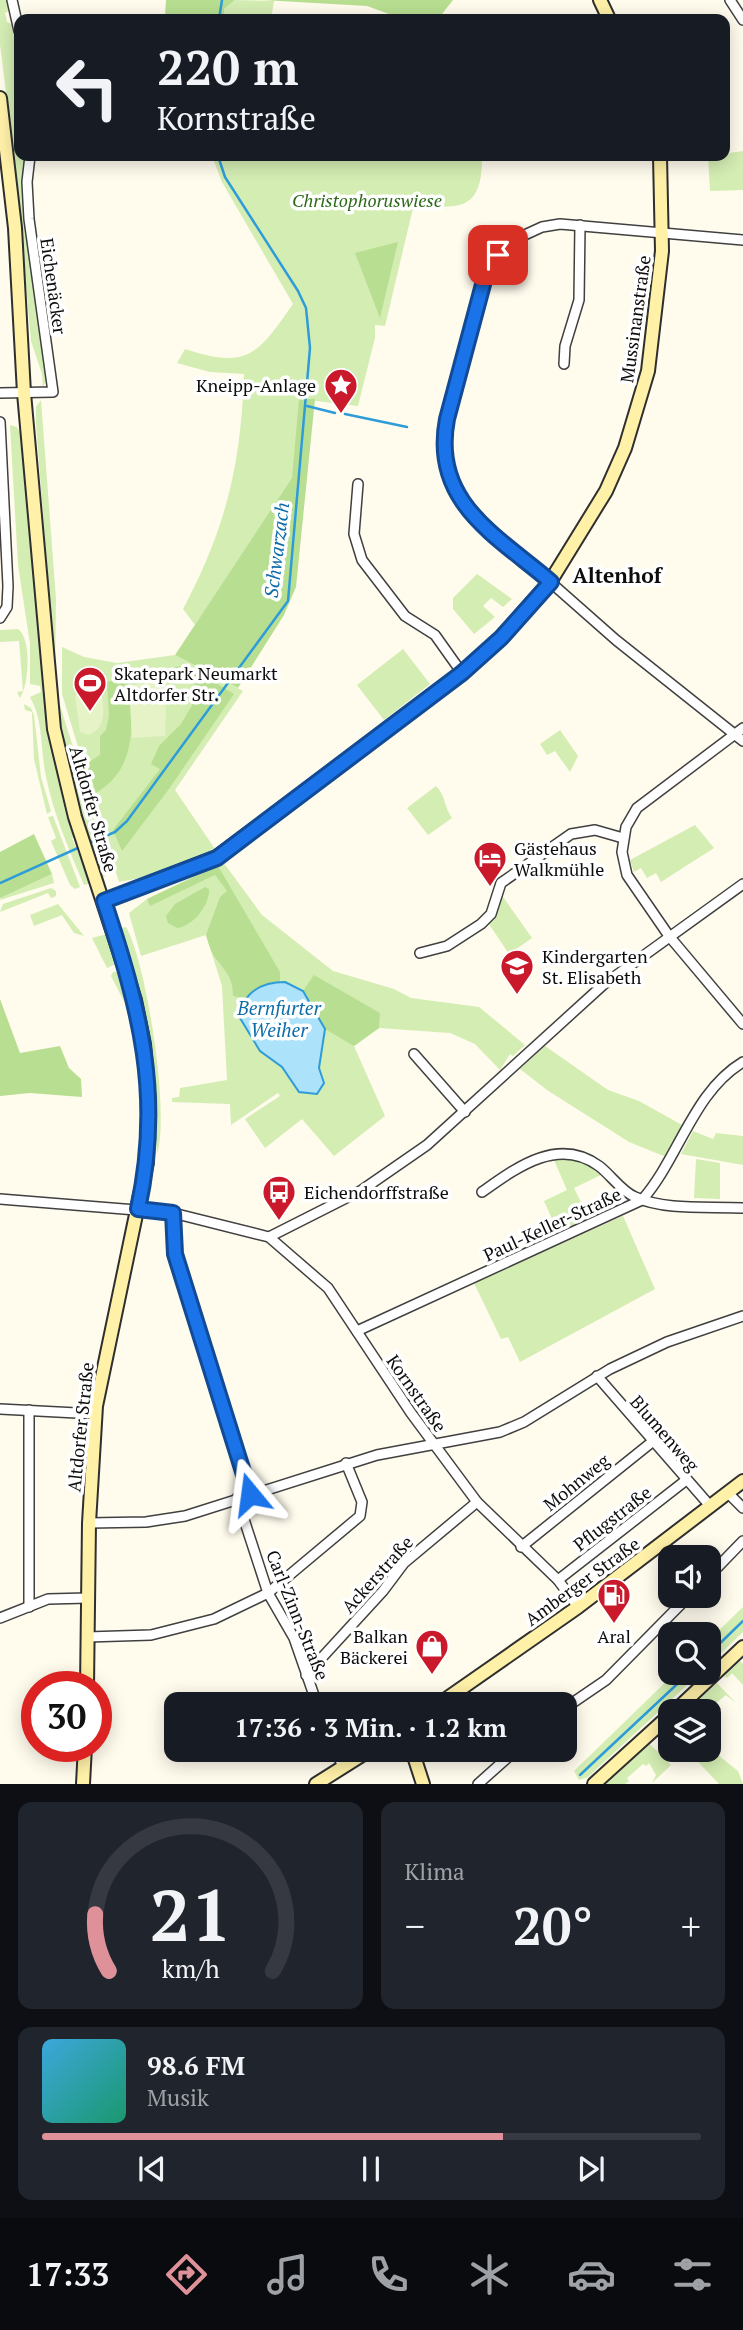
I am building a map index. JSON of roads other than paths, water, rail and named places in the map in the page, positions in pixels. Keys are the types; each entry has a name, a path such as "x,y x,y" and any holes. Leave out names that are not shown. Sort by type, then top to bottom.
{"main road":[{"name":"Altdorfer Straße","path":"0,98 15,228 24,393 48,675 64,775 142,1028 149,1116 148,1155 101,1372 96,1414 89,1523 87,1671"},
{"name":"Mussinanstraße","path":"104,901 217,858 462,673 501,638 551,582 606,491 639,406 656,326 663,233 660,161"},
{"name":"Amberger Straße","path":"456,1692 578,1607 743,1481"},
{"path":"687,1699 743,1647"},
{"path":"594,1784 658,1726"},
{"path":"83,1784 85,1762"},
{"path":"316,1784 352,1762"},
{"path":"416,1762 424,1784"},
{"path":"424,1762 424,1784"}],"street":[{"path":"730,0 743,20"},
{"name":"Eichenäcker","path":"24,393 53,392 29,219 27,183 29,161"},
{"path":"743,240 580,225 550,225 533,230 507,246 489,267 444,439 449,474 463,505 616,640 740,735 646,799 632,815 623,838 623,865 669,936 743,1024"},
{"path":"564,364 565,346 579,300 580,225"},
{"path":"0,393 24,393"},
{"path":"0,422 8,586 7,607 0,618"},
{"path":"358,484 355,534 362,560 405,617 435,635 462,673"},
{"path":"420,953 447,946 481,924 491,914 501,883 571,834 595,830 623,838"},
{"path":"269,1237 385,1176 427,1145 600,988 743,884"},
{"path":"414,1054 464,1112"},
{"name":"Paul-Keller-Straße","path":"357,1331 642,1200 665,1169 715,1085 743,1062"},
{"path":"482,1192 534,1160 553,1153 569,1153 589,1159 626,1192 642,1200 743,1209"},
{"name":"Kornstraße","path":"0,1199 173,1213 269,1237 317,1277 435,1446 513,1428 597,1376 667,1342 743,1316"},
{"path":"173,1213 175,1254 250,1494"},
{"name":"Blumenweg","path":"597,1376 711,1507"},
{"path":"0,1409 96,1414"},
{"path":"29,1410 29,1607"},
{"name":"Mohnweg","path":"521,1547 652,1442"},
{"path":"89,1523 168,1519 346,1464 401,1449 435,1446 477,1502 558,1580 578,1607"},
{"path":"87,1637 141,1636 178,1630 214,1619 268,1593 360,1516 362,1502 346,1464"},
{"name":"Pflugstraße","path":"558,1580 685,1480"},
{"path":"729,1493 743,1508"},
{"name":"Carl-Zinn-Straße","path":"237,1499 268,1593 294,1638 312,1692"},
{"name":"Ackerstraße","path":"306,1675 383,1591 404,1563 477,1502"},
{"path":"721,1564 743,1541"},
{"path":"0,1618 17,1614 48,1599 88,1598"},
{"path":"577,1700 606,1680 677,1608"},
{"path":"341,1762 344,1767"},
{"path":"478,1784 503,1762"}],"water":[{"name":"Bernfurter Weiher","path":"285,982 303,991 325,1029 319,1068 324,1083 317,1094 299,1092 282,1067 260,1051 240,1018 245,1001 255,990 269,984"}],"waterway":[{"name":"Schwarzach","path":"220,14 222,0"},
{"name":"Schwarzach","path":"89,843 115,832 127,821 288,601 310,348 306,308 298,291 225,177 220,161"},
{"path":"307,406 335,413"},
{"path":"345,414 407,427"},
{"name":"Schwarzach","path":"0,883 80,847"},
{"path":"721,1642 743,1621"},
{"path":"580,1775 676,1685"}],"place":[{"name":"Kneipp-Anlage","path":"341,415"},
{"name":"Skatepark Neumarkt Altdorfer Str.","path":"90,713"},
{"name":"Gästehaus Walkmühle","path":"490,888"},
{"name":"Kindergarten St. Elisabeth","path":"517,996"},
{"name":"Eichendorffstraße","path":"279,1222"},
{"name":"Aral","path":"614,1625"},
{"name":"Balkan Bäckerei","path":"432,1676"}],"district":[{"name":"Altenhof","path":"617,575"}],"park label":[{"name":"Christophoruswiese","path":"367,200"}]}
